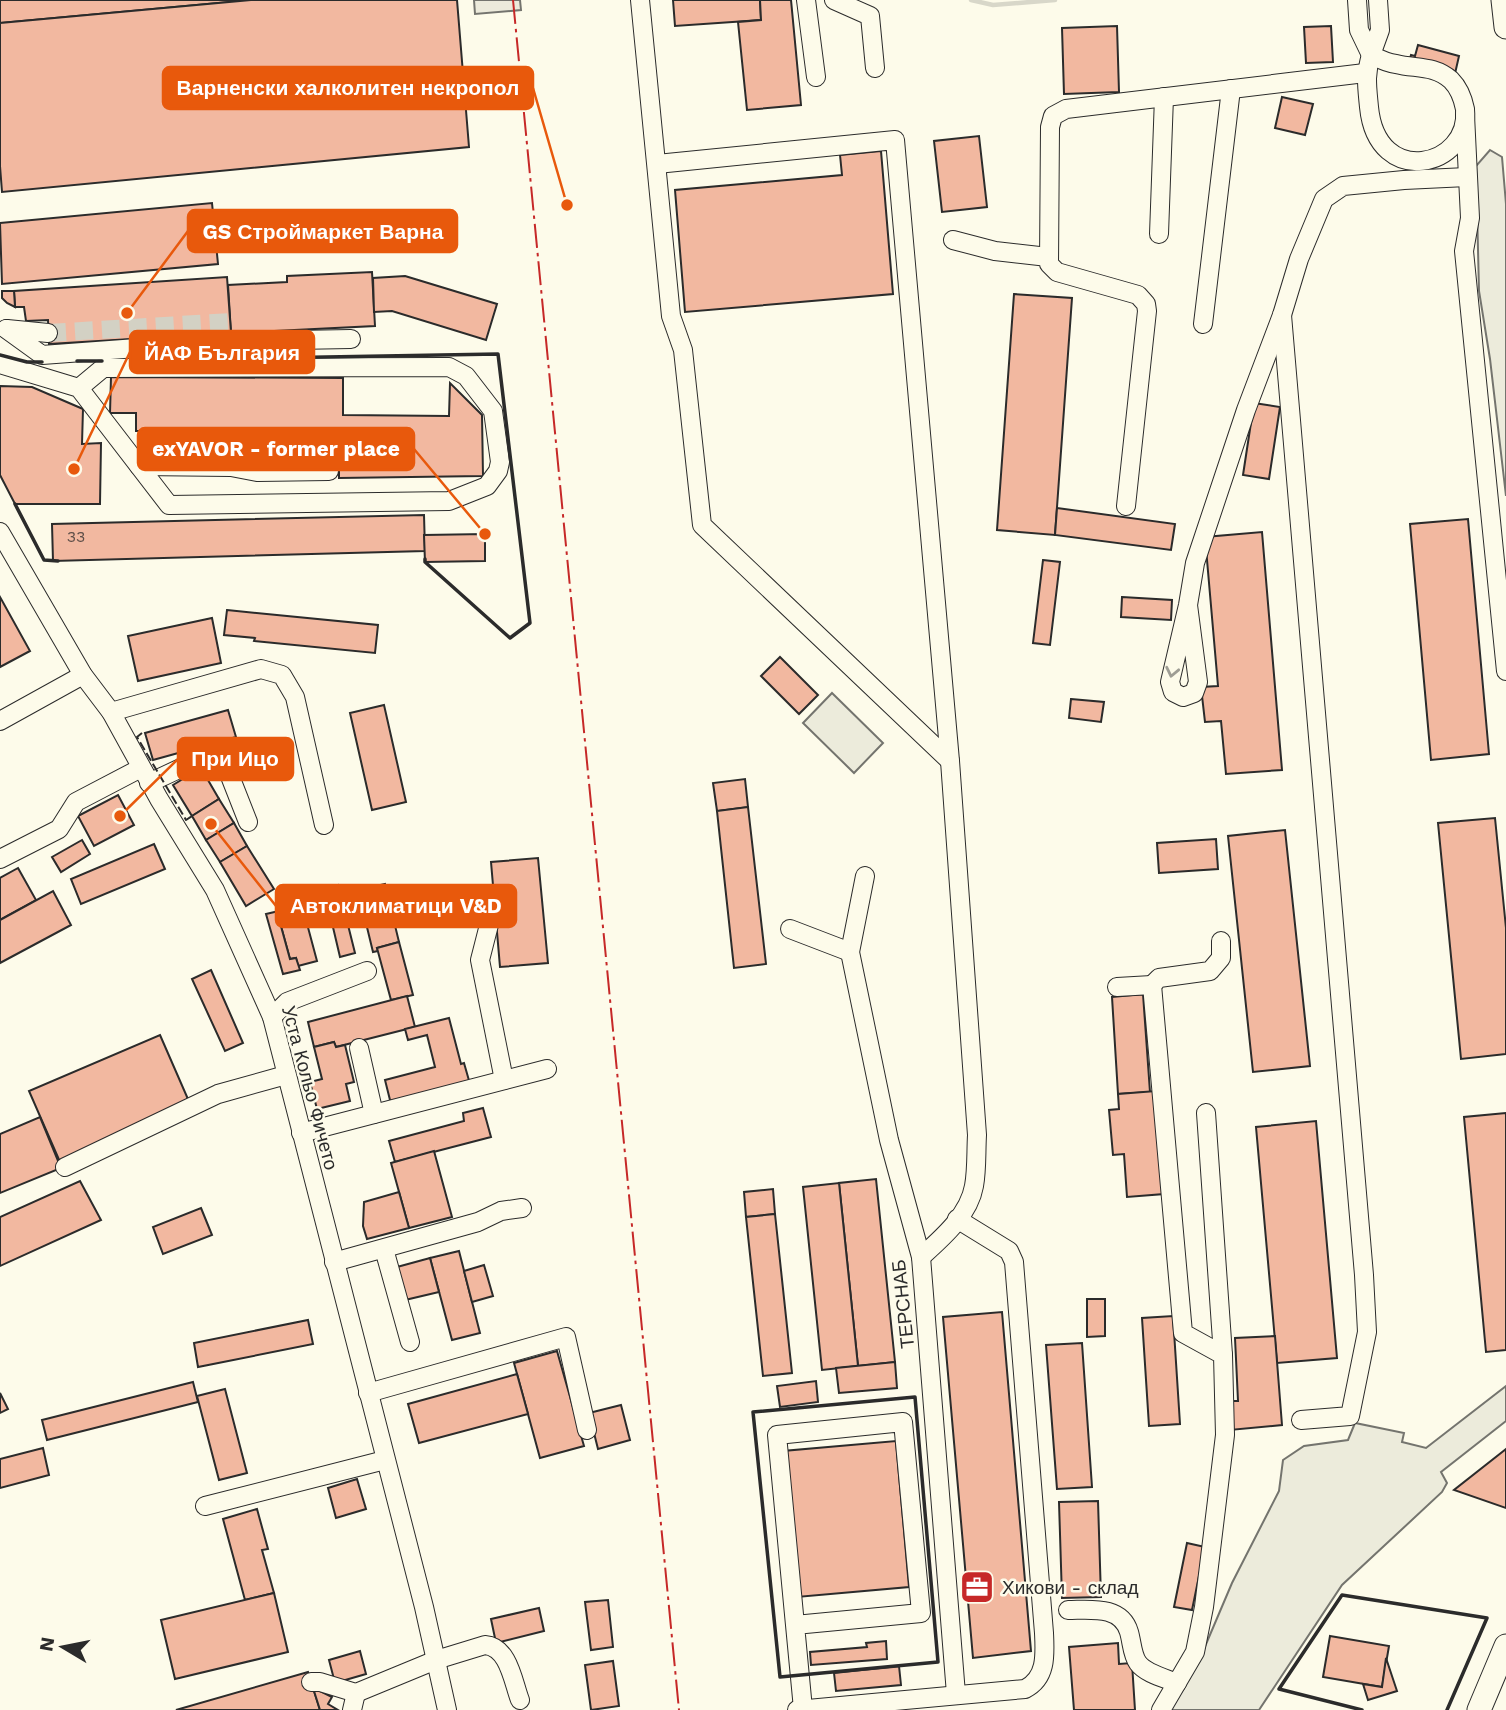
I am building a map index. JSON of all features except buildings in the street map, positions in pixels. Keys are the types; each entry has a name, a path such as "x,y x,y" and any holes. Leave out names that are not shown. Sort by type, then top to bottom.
{"main road":[{"path":"1503,0 1506,27"},
{"path":"1479,1710 1506,1646"}],"street":[{"path":"640,0 671,316 682,350 702,525 950,761"},
{"path":"806,0 816,77"},
{"path":"834,0 870,16 875,68"},
{"path":"1357,0 1359,30 1371,55 1399,65 1423,66 1439,71 1458,89 1465,115 1470,218 1464,251 1506,671"},
{"path":"1378,0 1380,30 1365,73 1370,121 1375,136 1392,155 1408,161 1424,161 1436,158 1454,145 1465,115"},
{"path":"1126,506 1147,317 1146,304 1132,292 1054,270 1049,264 1050,127 1053,116 1066,109 1365,73"},
{"path":"1203,324 1231,89"},
{"path":"1159,234 1164,97"},
{"path":"657,164 895,140 950,761 976,1135 974,1188 957,1219 921,1257"},
{"path":"1188,605 1195,563 1246,410 1282,314 1299,259 1324,199 1343,186 1467,177"},
{"path":"953,240 995,251 1048,257"},
{"path":"1282,314 1367,1332 1350,1416 1301,1420"},
{"path":"3,328 48,332"},
{"path":"3,328 42,355 232,341 352,339"},
{"path":"0,365 79,388 169,505 449,501 487,486 498,471 500,462 493,411 466,376 449,367 103,368 79,388"},
{"path":"139,466 231,467 257,472 329,471"},
{"name":"Уста Кольо Фичето","path":"0,532 83,675 111,712 145,776 215,890 272,1017 447,1710"},
{"path":"111,712 261,669 282,675 295,698 324,825"},
{"path":"0,721 83,675"},
{"path":"0,859 59,829 76,802 200,759 226,766 248,822"},
{"name":"ТЕРСНАБ","path":"865,876 850,952 889,1140 921,1257 957,1694"},
{"path":"492,913 480,960 504,1080"},
{"path":"790,929 850,952"},
{"path":"1117,987 1152,985 1159,978 1210,971 1221,958 1221,941"},
{"path":"272,1017 287,1002 367,971"},
{"path":"1152,985 1183,1333 1223,1355"},
{"path":"359,1048 374,1114"},
{"path":"301,1133 547,1069"},
{"path":"65,1167 218,1094 286,1075"},
{"path":"1161,1710 1195,1652 1204,1607 1225,1435 1223,1355 1206,1113"},
{"path":"334,1262 478,1222 501,1211 522,1208"},
{"path":"797,1710 1025,1689 1033,1684 1043,1668 1045,1651 1014,1262 1009,1251 957,1219"},
{"path":"384,1248 410,1342"},
{"path":"368,1393 566,1337 587,1430"},
{"path":"795,1625 921,1613 903,1422 777,1435 795,1625 803,1709"},
{"path":"205,1506 386,1460"},
{"path":"1068,1610 1112,1612 1128,1628 1139,1665 1177,1683"},
{"path":"311,1682 320,1682 354,1701 436,1660 485,1645 497,1648 504,1656 520,1700"}],"shaded area":[{"path":"474,0 520,0 521,10 475,14"},
{"path":"1490,150 1502,157 1506,204 1506,496 1479,291 1476,166"},
{"path":"832,693 883,743 854,773 803,723"},
{"path":"1506,1386 1506,1421 1441,1472 1447,1483 1442,1492 1342,1585 1259,1710 1170,1710 1201,1656 1232,1583 1279,1491 1283,1460 1304,1446 1348,1440 1355,1423 1404,1433 1402,1442 1426,1448"}],"waterway":[{"path":"971,0 993,5 1055,0"}],"tunnel":[{"path":"48,333 230,322"}],"fence":[{"path":"142,733 137,737 186,820 192,816"}],"wall":[{"path":"210,359 498,354 530,623 510,638 425,562 425,559"},
{"path":"0,355 27,362 42,362"},
{"path":"77,361 102,361"},
{"path":"15,504 44,560 58,561"},
{"path":"915,1397 938,1662 780,1677 753,1412 915,1397"},
{"path":"1362,1710 1279,1689 1342,1595 1487,1618 1447,1710"}],"power":[{"path":"513,0 679,1710"}],"place":[{"name":"Варненски халколитен некропол","path":"567,205"},
{"name":"GS Строймаркет Варна","path":"127,313"},
{"name":"ЙАФ България","path":"74,469"},
{"name":"exYAVOR - former place","path":"485,534"},
{"name":"При Ицо","path":"120,816"},
{"name":"Автоклиматици V&D","path":"211,824"},
{"name":"Хикови - склад","path":"977,1587"}]}
